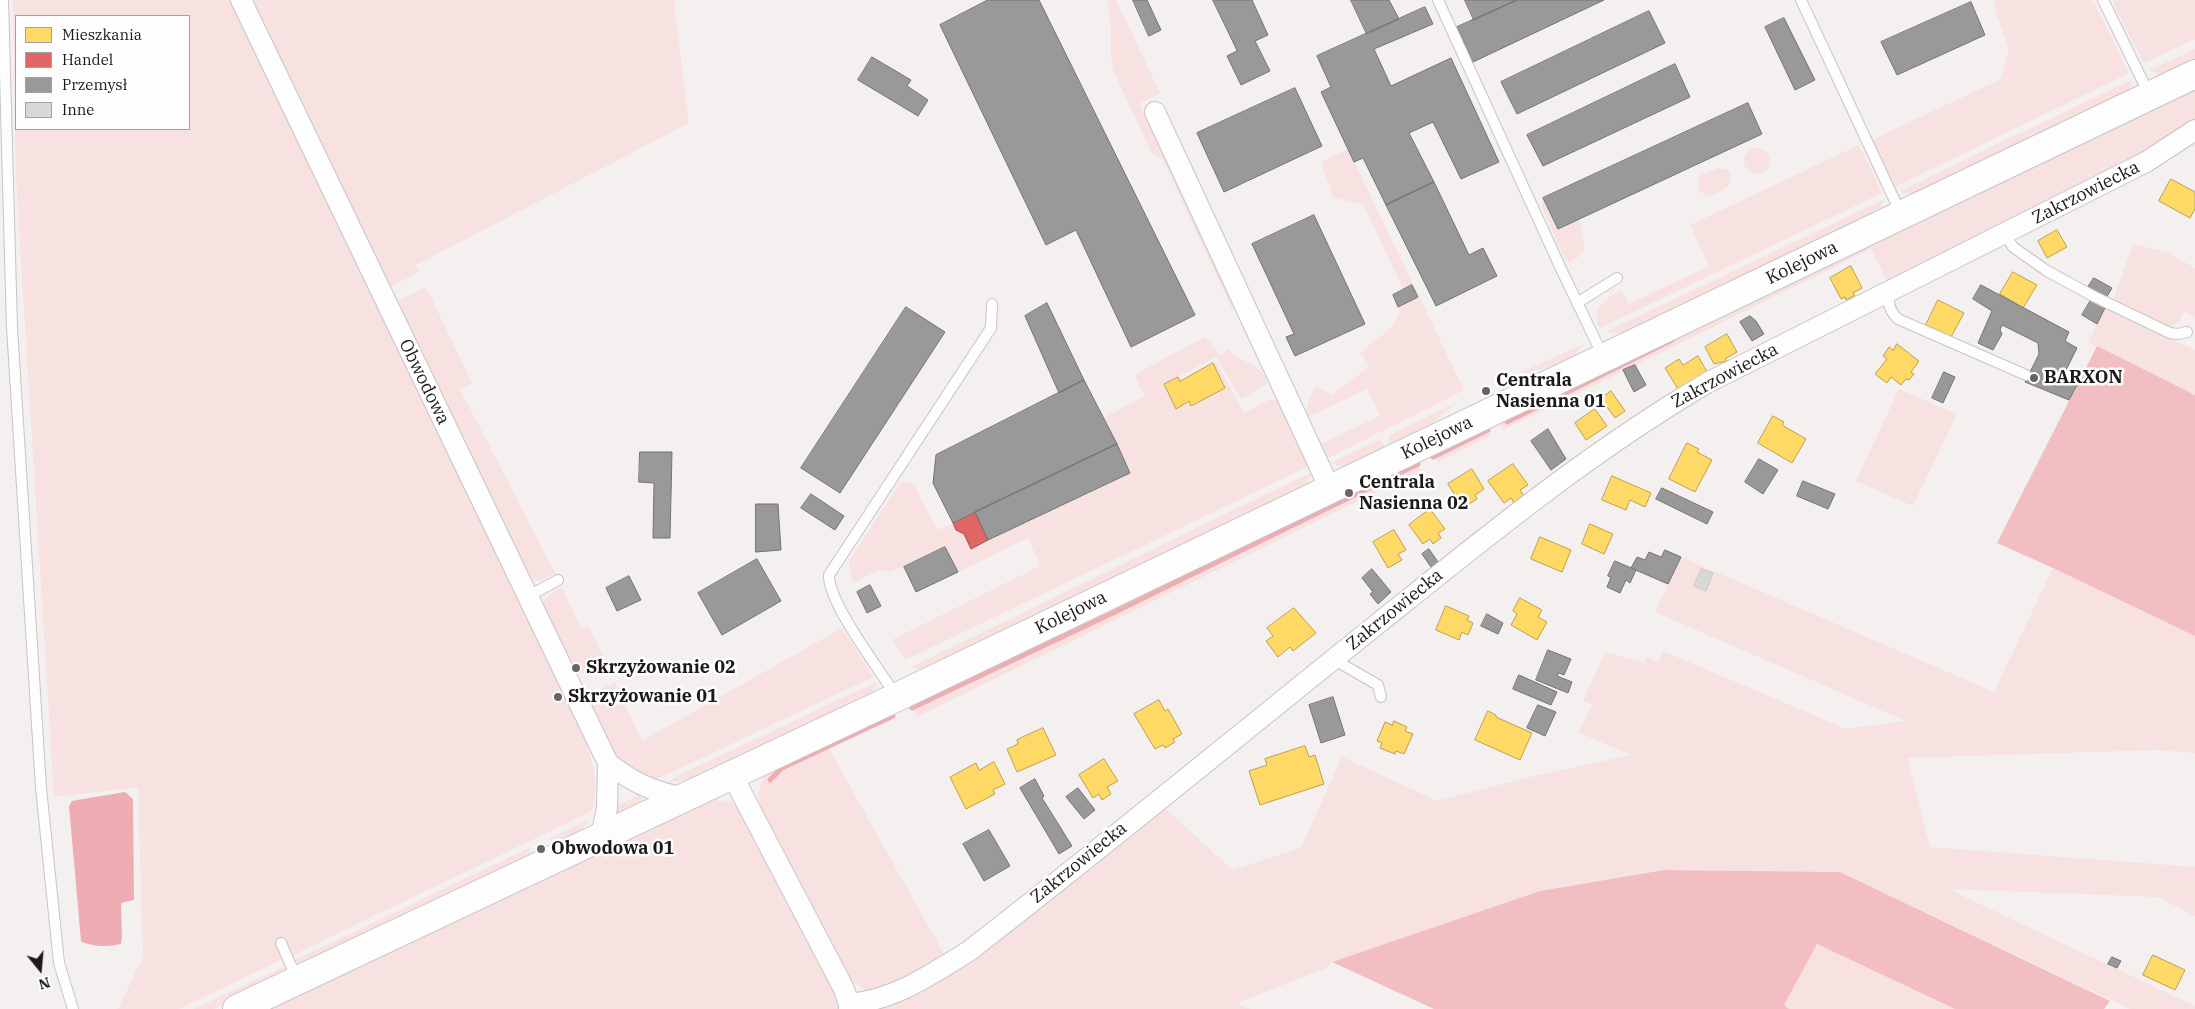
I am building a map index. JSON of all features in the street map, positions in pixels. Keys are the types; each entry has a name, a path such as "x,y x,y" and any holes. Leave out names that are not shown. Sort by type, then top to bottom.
{"street":[{"name":"Obwodowa","path":"241,0 608,763 628,780 656,791 684,798"},
{"name":"Kolejowa","path":"237,1009 897,697 2195,74"},
{"path":"1155,112 1330,489"},
{"name":"Zakrzowiecka","path":"732,775 844,989 849,1007 875,1001 898,992 970,951 1455,561 1618,438 1707,383 2146,162 2195,130"},
{"name":"Obwodowa","path":"601,837 607,808 608,763"}],"lane":[{"path":"3,0 12,328 38,748 59,962 73,1009"},
{"path":"1438,0 1577,303 1604,357"},
{"path":"1801,0 1901,215"},
{"path":"2102,0 2149,95"},
{"path":"2005,234 2013,248 2021,254 2079,288 2170,332 2178,334 2186,332"},
{"path":"1577,303 1601,286 1617,278"},
{"path":"1890,291 1889,300 1892,314"},
{"path":"1867,302 1878,304 1907,324 2026,375"},
{"path":"897,697 849,624 832,591 829,575 991,328 992,304"},
{"path":"527,597 558,580"},
{"path":"1333,659 1378,685 1381,697"},
{"path":"281,943 297,980"}],"shaded area":[{"path":"13,0 231,0 577,722 593,765 595,796 592,811 293,955 285,939 276,944 283,959 179,1009 118,1009 143,957 138,787 54,797 16,178 15,130 190,130 190,15 15,15 15,119"},
{"path":"252,0 674,0 689,123 416,265 419,272 390,287"},
{"path":"1107,0 1116,0 1160,93 1139,104 1237,310 1232,309 1163,160 1151,152 1113,70 1110,17"},
{"path":"1994,0 2090,0 2096,6 2129,73 1895,187 1872,140 2001,79 2009,49 1997,15"},
{"path":"2114,0 2195,0 2195,39 2144,63 2114,6"},
{"path":"2195,49 2195,60 2160,75 2150,70"},
{"path":"2131,80 2129,91 1920,192 1905,194 1900,191"},
{"path":"2195,84 2195,123 2189,129 1889,285 1871,249 1503,430 1498,420"},
{"path":"1859,145 1882,193 1600,328 1598,326 1597,313 1599,308 1611,296 1622,290 1629,304 1709,266 1690,225"},
{"path":"1757,148 1766,152 1770,161 1766,170 1757,174 1748,170 1744,161 1748,152"},
{"path":"1348,149 1464,390 1328,458 1321,444 1380,416 1367,389 1308,417 1307,408 1310,397 1316,386 1332,395 1370,366 1360,353 1392,327 1399,314 1399,307 1412,285 1403,289 1364,205 1333,197 1321,162"},
{"path":"1718,168 1728,170 1730,184 1713,195 1706,196 1700,191 1697,180 1701,175"},
{"path":"1543,198 1558,229 1579,220 1585,249 1574,260 1569,262 1564,258 1542,207"},
{"path":"1885,199 1878,212 1622,334 1605,332"},
{"path":"2133,244 2166,252 2195,268 2195,317 2184,312 2177,323 2168,327 2113,301"},
{"path":"426,287 472,383 460,389 555,573 542,580 539,581 529,577 442,399 397,301"},
{"path":"2105,308 2195,350 2195,395 2088,342"},
{"path":"1205,337 1221,355 1228,349 1257,368 1265,377 1267,384 1241,399 1216,357 1164,384 1176,409 1189,401 1192,406 1225,388 1213,363 1216,362 1244,413 1269,400 1278,400 1309,466 905,660 892,640 1040,566 1028,538 958,572 945,547 904,567 888,572 879,570 854,582 850,571 850,559 901,482 910,482 914,486 938,530 953,523 956,530 964,534 972,548 1111,483 1130,473 1103,418 1145,396 1134,375"},
{"path":"1583,344 1578,352 1563,362 1544,369 1516,375"},
{"path":"2097,346 2195,395 2195,636 1997,543"},
{"path":"1899,389 1957,414 1913,506 1856,481"},
{"path":"1456,403 1431,425 1392,445 1388,436"},
{"path":"1485,424 1491,436 1437,462 1430,451"},
{"path":"1380,439 1385,448 1358,462 1344,466 1337,466 1331,463"},
{"path":"1415,461 1421,470 917,717 908,701"},
{"path":"1312,472 1307,485 928,668 915,669 911,667"},
{"path":"1681,557 1994,692 2053,568 2195,636 2195,753 2155,750 1907,758 1930,847 2195,867 2195,916 2158,897 1948,889 2195,1006 2195,1009 2130,1009 1840,872 1664,870 1540,891 1332,962 1326,968 1237,1003 1250,1009 877,1009 886,1005 1162,805 1232,870 1301,848 1342,757 1437,801 1530,777 1631,755 1578,732 1593,705 1583,701 1605,652 1645,663 1647,657 1659,662 1663,651 1846,729 1906,721 1655,612"},
{"path":"561,586 581,628 589,627 607,665 579,674 574,669 541,607 543,601"},
{"path":"842,628 873,677 653,781 631,771 623,764 604,735 591,704 590,697 593,693 615,682 642,741"},
{"path":"876,682 873,691 866,697 692,780 669,782 677,776"},
{"path":"824,740 944,954 895,986 867,991 852,982 761,812 758,794 765,774"},
{"path":"125,792 133,799 134,900 121,903 121,944 106,946 85,943 81,941 69,806 72,801"},
{"path":"639,795 642,799 639,805 619,813 616,812 614,807"},
{"path":"715,799 734,803 742,812 836,992 838,1009 269,1009 703,801"},
{"path":"589,819 580,833 553,847 549,839"},
{"path":"529,848 533,857 300,966 295,960"},
{"path":"1664,870 1840,872 2110,1001 2104,1009 1955,1009 1817,944 1784,1005 1789,1009 1434,1009 1332,962 1540,891"},
{"path":"1817,944 1955,1009 1789,1009 1783,1006"},
{"path":"285,966 286,974 214,1009 194,1009"}],"building: Mieszkania":[{"path":"2171,179 2195,192 2195,209 2190,218 2159,201"},
{"path":"2057,230 2067,247 2047,258 2038,241"},
{"path":"1851,266 1862,288 1846,300 1845,297 1841,299 1830,278"},
{"path":"2013,272 2037,285 2023,308 2000,294"},
{"path":"1938,300 1964,313 1951,337 1926,325"},
{"path":"1727,334 1737,352 1725,359 1727,361 1714,364 1705,347"},
{"path":"1897,344 1919,361 1911,372 1914,374 1901,385 1891,377 1887,383 1875,374 1887,359 1883,356 1889,347 1893,350"},
{"path":"1698,356 1707,372 1678,389 1665,368 1679,359 1683,365"},
{"path":"1213,363 1225,388 1191,406 1189,401 1176,409 1164,384 1178,377 1180,381"},
{"path":"1611,391 1625,411 1615,418 1601,399"},
{"path":"1595,409 1607,426 1586,440 1575,423"},
{"path":"1773,416 1784,422 1782,425 1806,439 1792,463 1758,443"},
{"path":"1687,443 1699,449 1697,452 1712,460 1695,492 1669,479"},
{"path":"1513,464 1528,485 1520,490 1524,496 1514,503 1511,498 1504,503 1488,481"},
{"path":"1472,469 1484,489 1475,495 1477,499 1463,508 1448,484"},
{"path":"1612,476 1651,493 1645,507 1630,500 1626,510 1602,500"},
{"path":"1430,509 1445,529 1438,533 1441,538 1433,544 1430,539 1423,544 1409,525"},
{"path":"1590,524 1613,534 1604,554 1582,544"},
{"path":"1394,530 1406,550 1398,554 1402,560 1388,568 1373,542"},
{"path":"1540,537 1571,550 1562,572 1531,559"},
{"path":"1520,598 1542,610 1538,617 1547,622 1537,640 1511,625 1517,614 1513,611"},
{"path":"1446,606 1469,616 1467,620 1473,623 1468,635 1462,632 1459,640 1436,630"},
{"path":"1294,608 1316,633 1293,651 1290,647 1278,657 1266,641 1273,636 1267,628"},
{"path":"1159,700 1165,711 1168,709 1182,734 1173,739 1175,742 1165,748 1163,745 1155,749 1134,714"},
{"path":"1488,711 1496,715 1496,717 1532,733 1520,760 1475,740"},
{"path":"1394,721 1407,727 1405,731 1413,734 1404,754 1396,751 1395,754 1380,748 1382,743 1377,741 1385,722 1392,725"},
{"path":"1043,728 1056,755 1017,772 1007,749 1018,744 1017,740"},
{"path":"1305,746 1309,757 1315,755 1324,784 1260,805 1249,771 1267,765 1265,759"},
{"path":"1104,759 1118,781 1107,787 1111,794 1102,800 1099,794 1093,798 1079,775"},
{"path":"994,762 1005,784 993,790 995,794 966,809 950,777 976,763 979,770"},
{"path":"2153,955 2185,970 2175,990 2143,975"}],"building: Handel":[{"path":"975,512 988,540 971,549 964,534 956,530 953,523"}],"building: Przemysł":[{"path":"988,0 1039,0 1195,315 1131,347 1076,230 1046,245 940,25"},
{"path":"1133,0 1147,0 1161,30 1149,36"},
{"path":"1213,0 1252,0 1268,35 1255,41 1270,71 1241,85 1227,56 1237,51"},
{"path":"1351,0 1389,0 1399,19 1367,34"},
{"path":"1465,0 1517,0 1474,20"},
{"path":"1517,0 1604,0 1473,62 1457,27"},
{"path":"1971,2 1985,35 1897,75 1881,42"},
{"path":"1425,7 1433,24 1374,49 1391,86 1451,58 1499,162 1461,179 1433,122 1409,133 1434,182 1386,205 1363,158 1354,162 1321,92 1331,87 1317,56"},
{"path":"1649,11 1665,43 1517,114 1501,82"},
{"path":"1784,18 1815,80 1795,90 1765,27"},
{"path":"872,57 911,80 907,86 928,100 918,116 858,80"},
{"path":"1675,64 1690,97 1543,166 1527,135"},
{"path":"1295,88 1322,146 1224,192 1197,133"},
{"path":"1748,103 1762,134 1558,229 1543,198"},
{"path":"1434,182 1469,255 1483,248 1497,276 1436,306 1386,205"},
{"path":"1314,215 1365,324 1295,356 1286,337 1294,334 1252,244"},
{"path":"2094,278 2112,288 2106,298 2088,287"},
{"path":"1412,285 1418,297 1398,307 1393,295"},
{"path":"1981,285 2069,332 2065,341 2077,348 2062,378 2077,385 2069,400 2025,382 2039,354 2038,343 2002,325 2000,330 2002,334 1993,350 1978,343 1992,311 1973,299"},
{"path":"2091,300 2105,308 2097,324 2082,315"},
{"path":"1047,303 1084,380 1059,393 1025,316"},
{"path":"906,307 945,332 840,493 801,468"},
{"path":"1750,316 1756,321 1764,334 1752,341 1740,322"},
{"path":"1635,365 1646,385 1634,392 1623,370"},
{"path":"1944,372 1955,377 1943,403 1932,398"},
{"path":"1084,380 1117,444 953,523 933,483 936,455"},
{"path":"1548,429 1566,459 1551,470 1531,441"},
{"path":"1117,444 1130,473 988,540 975,512"},
{"path":"640,452 672,452 670,538 653,538 654,483 639,482"},
{"path":"1759,459 1778,470 1763,494 1745,482"},
{"path":"1803,481 1835,494 1828,509 1797,496"},
{"path":"1662,488 1713,512 1707,524 1656,499"},
{"path":"811,494 844,516 835,530 801,508"},
{"path":"756,504 778,504 781,550 756,552"},
{"path":"945,547 958,572 916,592 904,567"},
{"path":"1429,549 1438,562 1431,567 1422,554"},
{"path":"1665,550 1681,557 1668,584 1631,568 1637,557 1645,560 1649,552 1661,557"},
{"path":"757,559 781,601 722,635 698,593"},
{"path":"1615,561 1636,570 1630,583 1626,580 1620,593 1607,587 1611,577 1608,576"},
{"path":"1372,569 1391,592 1378,604 1370,594 1373,592 1362,578"},
{"path":"629,576 641,600 617,611 606,588"},
{"path":"870,585 881,606 867,613 857,592"},
{"path":"1487,614 1503,623 1498,634 1481,626"},
{"path":"1548,650 1571,659 1564,675 1559,673 1557,676 1572,682 1568,693 1536,680"},
{"path":"1519,675 1557,692 1551,705 1513,689"},
{"path":"1333,697 1345,735 1321,743 1309,705"},
{"path":"1538,705 1556,712 1545,736 1527,728"},
{"path":"1035,779 1044,796 1042,798 1072,846 1059,854 1020,788"},
{"path":"1078,788 1095,810 1084,819 1066,797"},
{"path":"989,830 1010,866 984,881 963,844"},
{"path":"2112,957 2121,961 2117,968 2108,964"}],"building: Inne":[{"path":"1702,569 1713,573 1706,591 1694,586"}],"waterway":[{"path":"1507,422 1672,340"},
{"path":"1433,457 1488,430"},
{"path":"912,708 1115,612 1418,464"},
{"path":"770,780 782,768 893,716"}],"place":[{"name":"BARXON","path":"2034,378"},
{"name":"Centrala Nasienna 01","path":"1486,391"},
{"name":"Centrala Nasienna 02","path":"1349,493"},
{"name":"Skrzyżowanie 02","path":"576,668"},
{"name":"Skrzyżowanie 01","path":"558,697"},
{"name":"Obwodowa 01","path":"541,849"}]}
